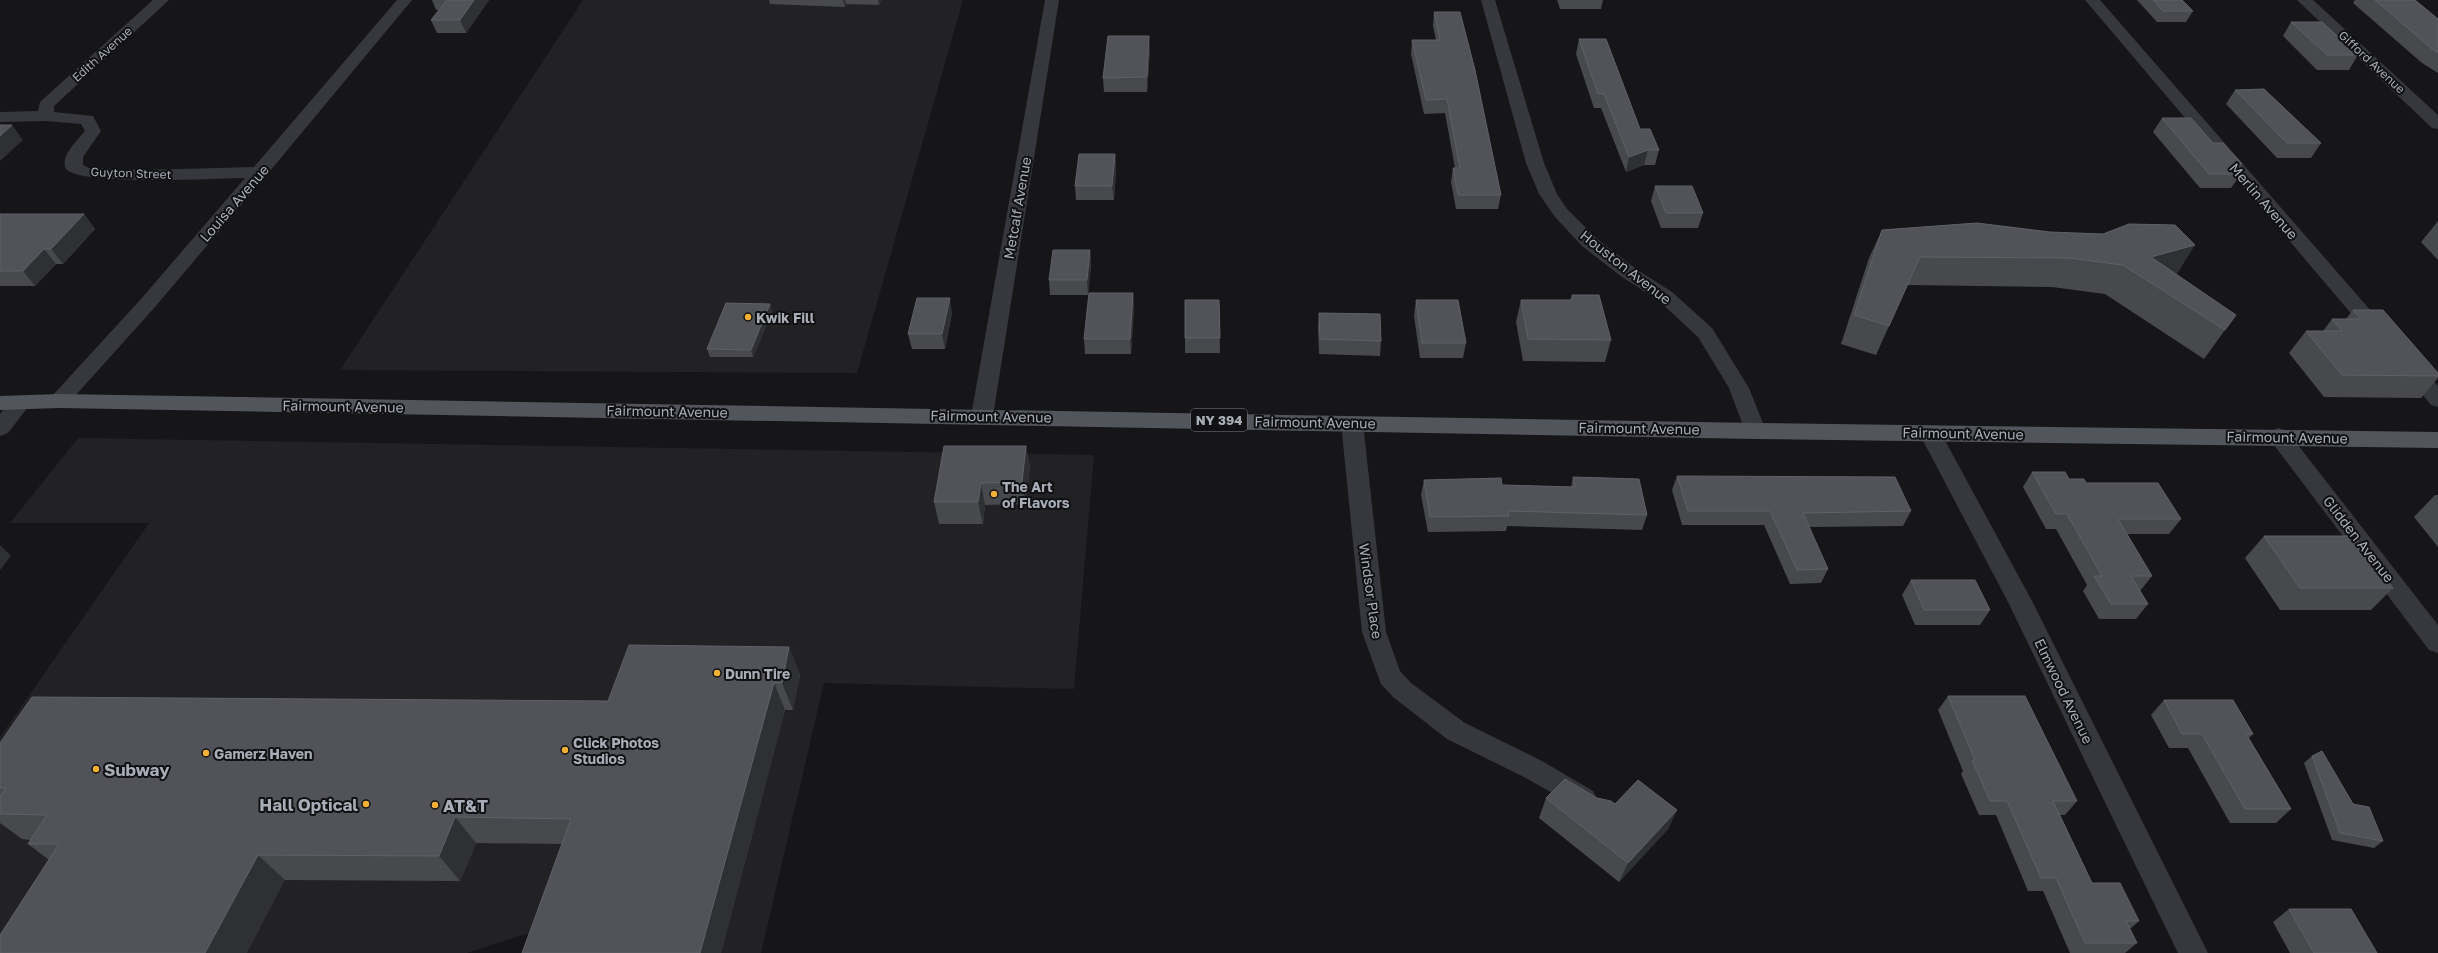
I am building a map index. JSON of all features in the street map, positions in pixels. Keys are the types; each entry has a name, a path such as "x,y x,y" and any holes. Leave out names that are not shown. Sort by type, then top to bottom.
{"main road":[{"name":"Fairmount Avenue","path":"0,403 58,401 982,416 1755,431 2279,436 2438,440"}],"street":[{"name":"Edith Avenue","path":"45,113 46,105 162,0"},
{"name":"Louisa Avenue","path":"58,401 99,359 262,172 405,0"},
{"name":"Metcalf Avenue","path":"982,416 1052,0"},
{"name":"Houston Avenue","path":"1488,0 1535,163 1548,194 1561,212 1589,242 1629,273 1665,296 1705,333 1739,388 1755,431"},
{"name":"Merlin Avenue","path":"2092,0 2438,400"},
{"name":"Gifford Avenue","path":"2304,0 2438,124"},
{"name":"Guyton Street","path":"0,117 45,113 87,120 93,131 74,157 74,168 87,173 146,176 262,172"},
{"path":"0,428 22,403"},
{"name":"Windsor Place","path":"1352,423 1374,632 1390,677 1402,690 1456,731 1533,769 1600,808"},
{"name":"Elmwood Avenue","path":"1930,433 2020,601 2193,953"},
{"name":"Glidden Avenue","path":"2279,436 2438,643"}],"shaded area":[{"path":"583,0 963,0 857,373 340,370"},
{"path":"78,438 1094,455 1074,689 824,683 761,953 526,953 532,932 467,953 0,953 0,737 149,523 10,523"}],"building":[{"path":"447,0 474,0 460,20 431,20"},
{"path":"2153,0 2182,0 2193,11 2163,11"},
{"path":"2375,0 2415,0 2438,19 2438,53 2432,49"},
{"path":"1434,12 1460,12 1475,70 1501,195 1458,195 1453,168 1460,168 1447,99 1426,100 1412,40 1440,40"},
{"path":"2291,22 2322,22 2358,55 2327,55"},
{"path":"1108,36 1149,36 1147,77 1103,78"},
{"path":"1579,39 1606,39 1640,129 1650,129 1659,150 1648,150 1629,157 1604,94 1598,94"},
{"path":"2264,89 2321,143 2287,143 2235,90"},
{"path":"2162,118 2191,118 2213,143 2223,143 2242,164 2233,164 2241,174 2209,174"},
{"path":"0,125 12,125 0,136"},
{"path":"1079,154 1115,154 1112,186 1075,186"},
{"path":"1655,186 1692,186 1703,213 1666,213"},
{"path":"0,214 84,214 51,249 44,249 23,271 0,271"},
{"path":"1977,223 2050,232 2103,234 2129,224 2175,225 2195,245 2151,257 2236,315 2225,330 2123,265 2069,258 1920,257 1889,326 1854,315 1882,230"},
{"path":"1053,250 1090,250 1087,280 1049,280"},
{"path":"1089,293 1133,293 1130,339 1084,339"},
{"path":"1572,295 1599,295 1611,340 1528,339 1521,300 1573,300"},
{"path":"917,298 950,298 942,334 908,334"},
{"path":"1185,300 1219,300 1220,338 1185,338"},
{"path":"1416,300 1458,300 1466,343 1422,343"},
{"path":"726,303 770,304 751,350 707,349"},
{"path":"2353,310 2383,310 2438,373 2438,376 2342,375 2306,331 2342,331 2332,319 2361,319"},
{"path":"1319,313 1380,314 1381,341 1320,339"},
{"path":"944,446 1026,446 1022,482 981,483 978,502 934,502"},
{"path":"2032,472 2065,472 2069,479 2084,479 2086,483 2158,483 2181,519 2118,519 2152,576 2131,576 2148,604 2111,604 2094,576 2102,576 2067,514 2056,514"},
{"path":"1677,476 1895,477 1911,511 1803,513 1828,569 1797,570 1770,511 1688,511"},
{"path":"1573,477 1639,479 1647,515 1508,511 1509,516 1430,517 1424,480 1501,478 1502,485 1575,487"},
{"path":"2264,536 2354,536 2393,588 2300,588"},
{"path":"1911,580 1975,580 1990,610 1924,610"},
{"path":"629,645 789,647 782,683 774,683 700,953 522,953 571,819 455,817 439,856 258,855 205,953 0,953 0,935 59,844 28,844 47,815 0,814 0,796 6,788 0,788 0,743 32,697 608,701"},
{"path":"1948,696 2025,696 2077,801 2053,801 2092,883 2120,883 2139,921 2126,921 2137,943 2085,943 2056,878 2041,878 2007,801 1990,801 1972,760 1975,760"},
{"path":"2164,700 2233,700 2253,734 2246,734 2291,809 2245,809 2202,734 2182,734"},
{"path":"2322,751 2353,804 2369,807 2383,841 2340,833 2312,756"},
{"path":"1565,779 1597,798 1611,801 1615,804 1638,780 1677,810 1628,863 1546,798"},
{"path":"2289,909 2351,909 2377,953 2314,953"}],"place":[{"name":"Kwik Fill","path":"748,317"},
{"name":"The Art of Flavors","path":"994,494"},
{"name":"Dunn Tire","path":"717,673"},
{"name":"Click Photos Studios","path":"565,750"},
{"name":"Gamerz Haven","path":"206,753"},
{"name":"Subway","path":"96,769"},
{"name":"Hall Optical","path":"366,804"},
{"name":"AT&T","path":"435,805"}]}
